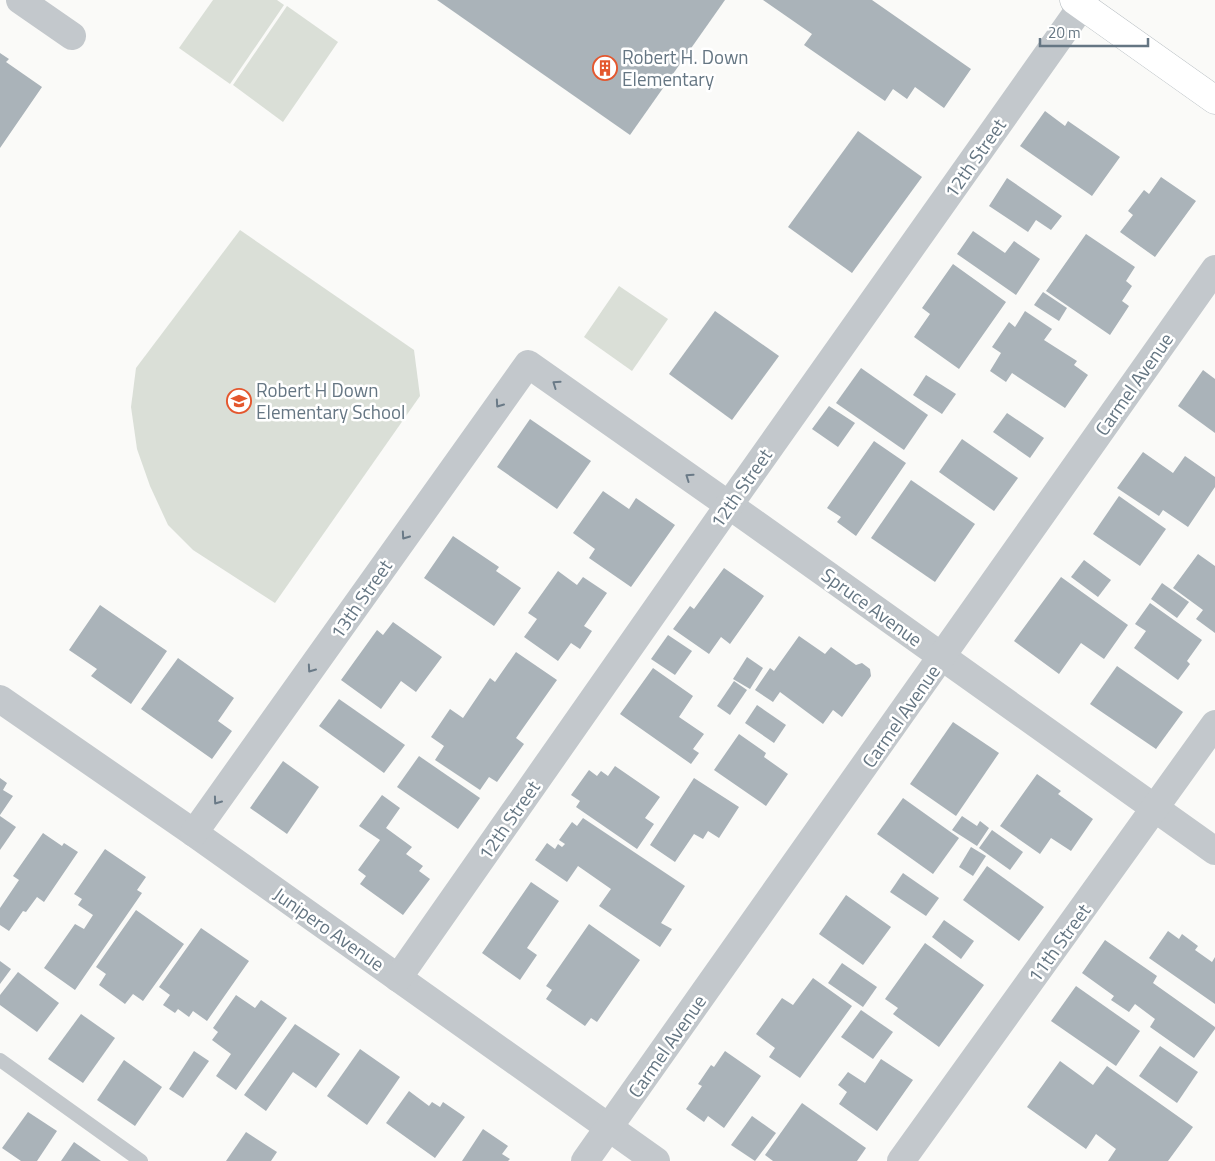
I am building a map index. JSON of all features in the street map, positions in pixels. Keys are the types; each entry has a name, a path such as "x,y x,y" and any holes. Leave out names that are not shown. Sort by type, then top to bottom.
{"main road":[{"path":"1081,2 1215,100"}],"street":[{"path":"20,0 72,36"},
{"name":"12th Street","path":"398,978 1081,2"},
{"name":"Carmel Avenue","path":"585,1161 1215,269"},
{"name":"Spruce Avenue","path":"528,364 1215,851"},
{"name":"13th Street","path":"194,833 528,364"},
{"name":"Junipero Avenue","path":"0,699 194,833 656,1161"},
{"name":"11th Street","path":"901,1161 1215,724"}],"lane":[{"path":"0,1060 141,1161"}],"shaded area":[{"path":"213,0 277,0 284,5 230,84 179,48"},
{"path":"287,6 338,42 283,122 233,85"},
{"path":"240,230 414,350 420,396 275,603 193,550 168,525 150,486 137,449 131,407 136,368"},
{"path":"619,286 668,319 632,371 584,337"}],"building":[{"name":"Robert H. Down Elementary","path":"437,0 725,0 630,135"},
{"path":"763,0 872,0 971,69 944,108 915,87 907,99 893,89 885,101 804,45 812,34"},
{"path":"0,53 9,59 6,62 42,87 0,148"},
{"path":"1045,111 1065,126 1068,121 1120,157 1092,196 1020,146"},
{"path":"858,131 922,177 852,273 788,227"},
{"path":"1161,177 1196,201 1155,257 1120,232 1133,215 1128,211 1144,190 1149,194"},
{"path":"1007,178 1062,216 1051,230 1036,220 1028,232 989,206"},
{"path":"973,231 1005,253 1014,241 1040,259 1016,295 957,254"},
{"path":"1086,234 1135,267 1126,281 1132,286 1122,301 1129,306 1110,335 1046,291"},
{"path":"953,264 1006,302 959,369 914,337 930,314 922,308"},
{"path":"1043,292 1067,308 1059,321 1034,305"},
{"path":"715,311 779,356 732,420 669,374"},
{"path":"1025,311 1052,329 1044,340 1077,361 1074,365 1088,375 1065,408 1012,373 1006,382 990,371 1001,353 992,347 1009,322 1015,327"},
{"path":"861,368 928,415 904,450 836,403"},
{"path":"1203,370 1215,379 1215,433 1178,406"},
{"path":"926,375 956,394 942,414 913,395"},
{"path":"829,406 855,423 838,447 812,429"},
{"path":"1007,413 1044,438 1030,458 993,432"},
{"path":"530,419 591,461 557,509 497,467"},
{"path":"962,439 1018,478 994,511 939,472"},
{"path":"874,441 906,463 856,536 837,522 841,517 827,508"},
{"path":"1143,452 1173,473 1185,456 1215,477 1215,487 1188,527 1163,510 1159,516 1117,488"},
{"path":"911,480 975,524 935,582 871,538"},
{"path":"603,491 629,509 636,498 675,525 631,587 589,558 595,549 573,533"},
{"path":"1119,496 1166,529 1140,566 1093,534"},
{"path":"453,536 499,567 496,571 521,588 494,626 424,578"},
{"path":"1198,554 1215,566 1215,633 1196,619 1203,610 1173,588"},
{"path":"1084,560 1111,580 1098,597 1071,577"},
{"path":"724,568 764,596 730,644 721,637 709,654 673,629 690,606 694,609"},
{"path":"558,571 577,585 583,577 607,593 584,626 592,631 580,649 571,643 558,661 524,637 537,619 528,613"},
{"path":"1061,577 1128,625 1104,659 1081,643 1059,674 1014,641"},
{"path":"1162,583 1189,602 1177,618 1151,599"},
{"path":"1150,603 1202,640 1187,661 1190,664 1178,680 1134,648 1146,631 1135,624"},
{"path":"100,605 167,651 131,704 91,676 97,669 69,650"},
{"path":"393,622 442,657 416,692 401,681 381,709 341,680 377,630 383,635"},
{"path":"668,635 692,651 675,675 651,659"},
{"path":"799,636 825,654 831,647 856,665 862,663 870,669 871,676 842,717 833,710 823,724 780,692 773,702 755,690 770,668 774,671"},
{"path":"516,652 557,680 516,738 524,744 497,782 489,777 480,790 435,760 444,746 431,737 450,709 463,718 490,678 495,682"},
{"path":"747,657 763,668 750,689 733,679"},
{"path":"178,658 234,698 218,721 232,731 212,759 141,709"},
{"path":"1117,666 1183,712 1156,749 1090,704"},
{"path":"653,668 693,696 679,717 704,734 693,749 699,753 691,764 620,714"},
{"path":"734,681 747,690 730,715 717,706"},
{"path":"339,699 405,745 384,773 319,726"},
{"path":"757,705 786,725 774,743 745,723"},
{"path":"953,722 999,753 956,816 910,784"},
{"path":"739,734 766,753 764,757 788,774 766,806 714,770"},
{"path":"419,756 480,798 458,829 397,787"},
{"path":"283,761 319,787 287,834 250,808"},
{"path":"615,766 660,797 645,818 654,824 637,849 576,807 580,801 571,795 589,770 597,776 601,771 608,776"},
{"path":"1037,774 1061,791 1058,794 1093,819 1071,851 1051,838 1040,854 1000,826"},
{"path":"0,778 7,783 3,790 13,796 0,815"},
{"path":"694,778 739,807 719,838 708,831 703,839 694,834 675,862 650,845"},
{"path":"382,795 400,808 386,828 412,847 406,854 423,866 419,871 430,879 403,915 360,884 366,876 358,870 380,840 359,826"},
{"path":"903,798 959,838 933,874 877,834"},
{"path":"0,816 16,827 0,850"},
{"path":"962,816 977,826 980,821 989,828 977,846 952,830"},
{"path":"583,818 685,886 661,923 672,929 660,947 599,906 611,889 578,866 567,882 535,860 547,843 555,849 558,844 562,847 565,844 559,840 572,822 577,826"},
{"path":"992,830 1023,852 1010,870 979,848"},
{"path":"43,833 62,846 64,843 78,852 44,902 37,897 26,912 23,911 9,931 0,925 0,908 19,880 13,876"},
{"path":"971,847 986,856 973,876 959,867"},
{"path":"105,849 146,877 137,890 142,893 75,990 44,968 75,924 84,929 93,915 78,905 82,899 74,894"},
{"path":"987,866 1044,907 1019,941 963,900"},
{"path":"903,873 939,898 926,916 890,892"},
{"path":"531,882 559,901 527,948 537,955 520,980 482,953"},
{"path":"846,895 891,927 863,965 819,934"},
{"path":"136,910 184,944 143,1001 133,994 125,1004 99,985 106,974 96,967"},
{"path":"944,920 974,941 961,959 932,937"},
{"path":"589,924 640,960 597,1022 591,1018 585,1026 546,999 552,990 546,986"},
{"path":"201,928 249,961 207,1021 193,1011 189,1017 178,1009 175,1013 163,1005 170,995 159,987"},
{"path":"1168,931 1179,939 1182,934 1198,946 1195,950 1212,962 1215,957 1215,1004 1149,958"},
{"path":"1105,940 1157,976 1153,983 1215,1027 1194,1058 1150,1027 1155,1019 1135,1004 1129,1012 1111,1000 1114,996 1082,973"},
{"path":"925,943 984,985 939,1047 893,1014 898,1008 885,999"},
{"path":"0,961 11,969 0,984"},
{"path":"842,963 877,987 863,1007 828,983"},
{"path":"18,972 59,1003 37,1032 0,1005 0,995"},
{"path":"813,978 852,1006 800,1078 769,1057 775,1048 756,1034 782,998 793,1005"},
{"path":"1076,986 1140,1031 1116,1066 1051,1021"},
{"path":"236,995 255,1008 261,1000 287,1018 236,1090 216,1076 231,1054 212,1040 218,1032 213,1028"},
{"path":"861,1010 893,1032 873,1059 841,1037"},
{"path":"81,1014 115,1038 83,1083 48,1059"},
{"path":"295,1024 340,1054 316,1088 293,1072 266,1111 244,1095"},
{"path":"1160,1046 1198,1072 1177,1103 1139,1076"},
{"path":"360,1049 400,1077 367,1125 327,1096"},
{"path":"194,1051 209,1061 183,1098 169,1089"},
{"path":"725,1051 761,1076 724,1128 708,1116 704,1122 686,1109 702,1086 698,1084 711,1065 714,1067"},
{"path":"881,1059 913,1080 877,1131 839,1104 847,1092 838,1085 848,1072 865,1083"},
{"path":"124,1060 162,1087 135,1126 97,1100"},
{"path":"1060,1061 1093,1085 1107,1066 1193,1127 1168,1161 1108,1161 1116,1149 1096,1134 1086,1149 1027,1107"},
{"path":"409,1091 429,1106 432,1102 440,1107 443,1102 465,1117 435,1158 386,1123"},
{"path":"802,1103 866,1148 857,1161 773,1161 765,1155"},
{"path":"28,1112 57,1131 37,1161 21,1161 2,1148"},
{"path":"752,1116 776,1133 755,1161 731,1145"},
{"path":"483,1129 508,1146 502,1154 510,1159 508,1161 462,1161"},
{"path":"246,1132 277,1152 271,1161 226,1161"},
{"path":"74,1142 101,1161 61,1161"}],"place":[{"name":"Robert H. Down Elementary","path":"605,68"},
{"name":"Robert H Down Elementary School","path":"239,401"}]}
